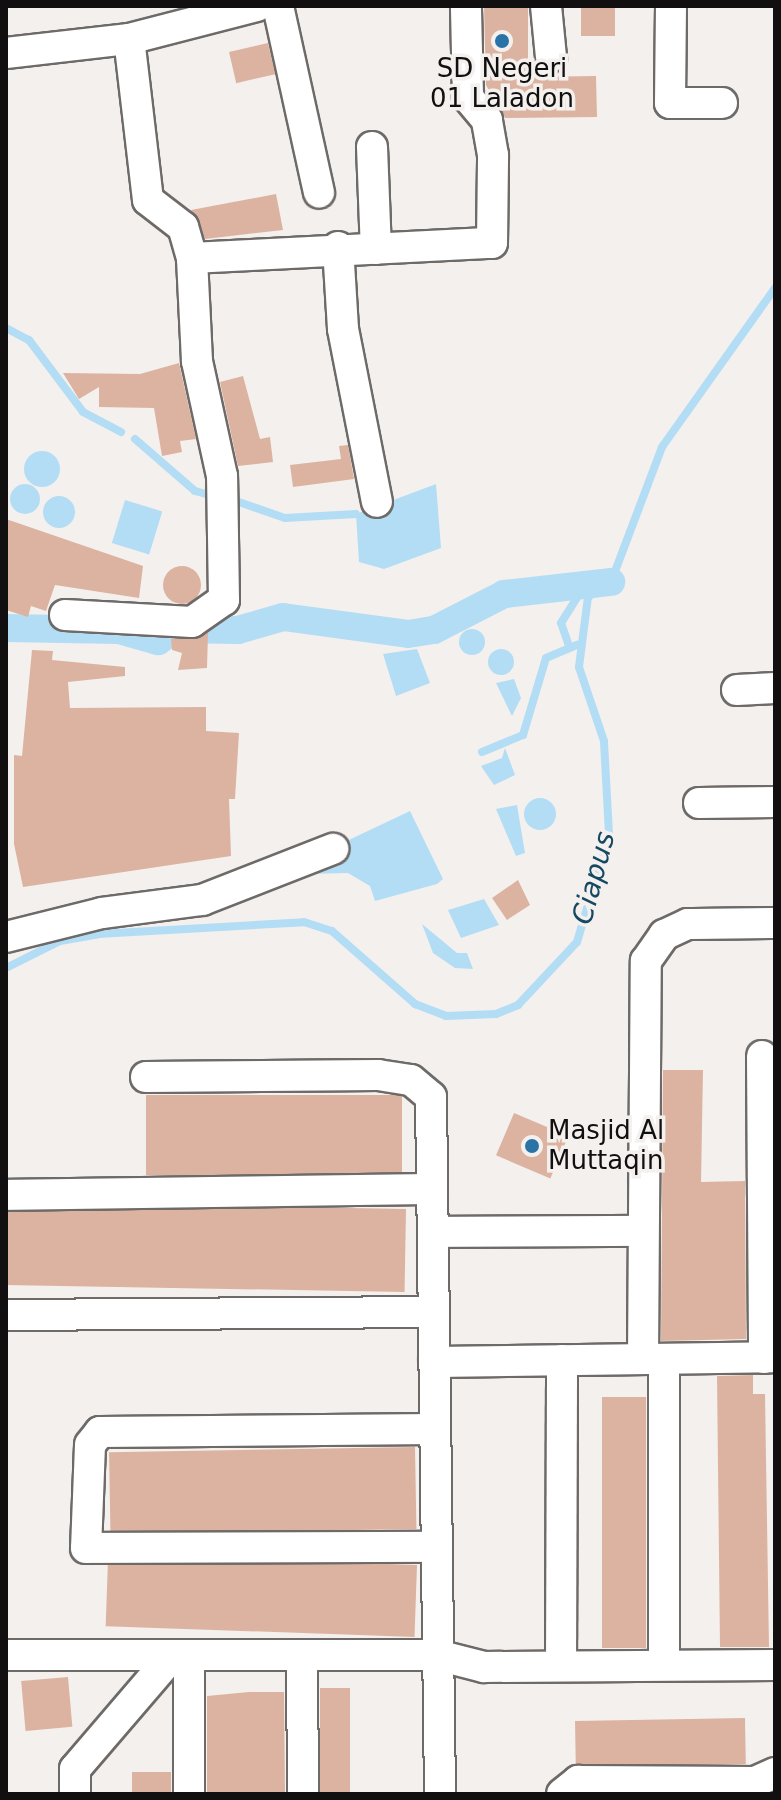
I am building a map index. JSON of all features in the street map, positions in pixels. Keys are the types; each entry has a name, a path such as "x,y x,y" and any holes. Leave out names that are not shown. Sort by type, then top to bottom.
{"street":[{"path":"6,53 129,39 191,12 257,6"},
{"path":"278,6 319,193"},
{"path":"192,258 338,247 376,249 492,243 492,142 487,120 468,97 466,6"},
{"path":"546,6 551,57"},
{"path":"671,6 670,103 722,103"},
{"path":"65,615 192,622 224,600 222,476 197,361 192,258 183,227 148,200 129,39"},
{"path":"372,147 376,249"},
{"path":"338,247 343,329 377,502"},
{"path":"737,690 775,688"},
{"path":"699,803 775,802"},
{"path":"6,937 102,913 202,900 333,849"},
{"path":"664,1664 653,1360 643,1231 646,961 664,935 688,924 775,923"},
{"path":"434,1362 770,1358 762,1056"},
{"path":"146,1077 411,1080 431,1097 440,1794"},
{"path":"6,1195 432,1189"},
{"path":"433,1232 643,1231"},
{"path":"6,1315 433,1312"},
{"path":"561,1666 562,1360"},
{"path":"435,1429 100,1432 90,1445 86,1548 437,1547"},
{"path":"6,1655 437,1655 484,1667 775,1665"},
{"path":"302,1656 303,1794"},
{"path":"75,1794 75,1769 180,1657"},
{"path":"180,1657 189,1794"},
{"path":"562,1794 578,1781 762,1783"}],"water":[{"path":"42,451 55,456 60,469 55,482 42,487 29,482 24,469 29,456"},
{"path":"25,484 36,488 40,499 36,510 25,514 14,510 10,499 14,488"},
{"path":"436,484 441,548 384,569 359,562 356,514"},
{"path":"59,496 70,501 75,512 70,523 59,528 48,523 43,512 48,501"},
{"path":"125,500 162,511 149,554 112,543"},
{"path":"472,629 481,633 485,642 481,651 472,655 463,651 459,642 463,633"},
{"path":"417,649 430,683 396,696 383,654"},
{"path":"501,649 510,653 514,662 510,671 501,675 492,671 488,662 492,653"},
{"path":"514,679 521,698 512,716 496,683"},
{"path":"505,748 515,775 494,785 481,766 502,758"},
{"path":"540,798 551,803 556,814 551,825 540,830 529,825 524,814 529,803"},
{"path":"517,805 525,853 516,856 496,809"},
{"path":"410,811 443,879 437,884 375,901 370,886 348,873 305,874 334,847"},
{"path":"484,899 499,925 461,938 448,910"},
{"path":"422,924 457,953 467,953 473,969 455,968 433,953"}],"building":[{"name":"SD Negeri 01 Laladon","path":"484,6 528,6 528,77 596,76 597,117 505,118 486,85"},
{"path":"581,6 615,6 615,36 581,36"},
{"path":"268,43 275,74 236,83 229,52"},
{"path":"276,194 283,230 205,239 191,210"},
{"path":"179,363 196,439 180,441 182,452 162,456 154,408 99,407 99,387 79,399 63,373 140,374"},
{"path":"243,376 260,439 270,437 273,462 238,466 220,382"},
{"path":"348,445 354,479 293,487 290,465 341,459 339,446"},
{"path":"6,519 143,566 139,598 55,585 46,611 31,606 28,617 6,610"},
{"path":"182,566 196,571 201,585 196,599 182,604 168,599 163,585 168,571"},
{"path":"208,633 207,668 178,670 182,653 172,650 171,639"},
{"path":"32,650 53,651 52,660 125,667 125,676 68,682 70,708 206,707 206,731 239,733 235,799 229,799 231,856 23,887 14,844 14,755 22,756"},
{"path":"518,880 530,905 507,920 492,898"},
{"path":"663,1070 703,1070 701,1182 745,1181 746,1339 661,1341"},
{"path":"146,1095 402,1095 402,1175 146,1175"},
{"name":"Masjid Al Muttaqin","path":"514,1113 568,1136 550,1178 496,1155"},
{"path":"6,1202 406,1209 405,1292 6,1285"},
{"path":"753,1375 753,1394 765,1394 769,1647 720,1647 717,1376"},
{"path":"602,1397 646,1397 646,1648 602,1648"},
{"path":"415,1447 416,1529 110,1534 109,1452"},
{"path":"108,1554 417,1565 414,1637 106,1626"},
{"path":"68,1677 72,1727 26,1731 21,1681"},
{"path":"320,1688 350,1688 350,1794 320,1794"},
{"path":"284,1692 285,1794 207,1794 207,1696"},
{"path":"745,1718 746,1764 576,1767 575,1721"},
{"path":"132,1772 171,1772 171,1794 132,1794"}],"waterway":[{"name":"Ciapus","path":"6,968 60,941 98,934 304,922 332,931 415,1004 446,1016 496,1014 518,1005 577,942 609,834 604,741 579,667 588,597 611,582 662,447 775,288"},
{"path":"6,328 29,340 83,412 121,432"},
{"path":"135,439 195,491 217,497"},
{"path":"233,500 285,518 356,514"},
{"path":"6,628 119,630 158,641 175,629 238,630 283,617 408,634 434,630 504,594 611,582"},
{"path":"569,646 561,623 585,585"},
{"path":"482,752 523,735 546,658 577,645"}],"place":[{"name":"SD Negeri 01 Laladon","path":"502,41"},
{"name":"Masjid Al Muttaqin","path":"532,1146"}]}
